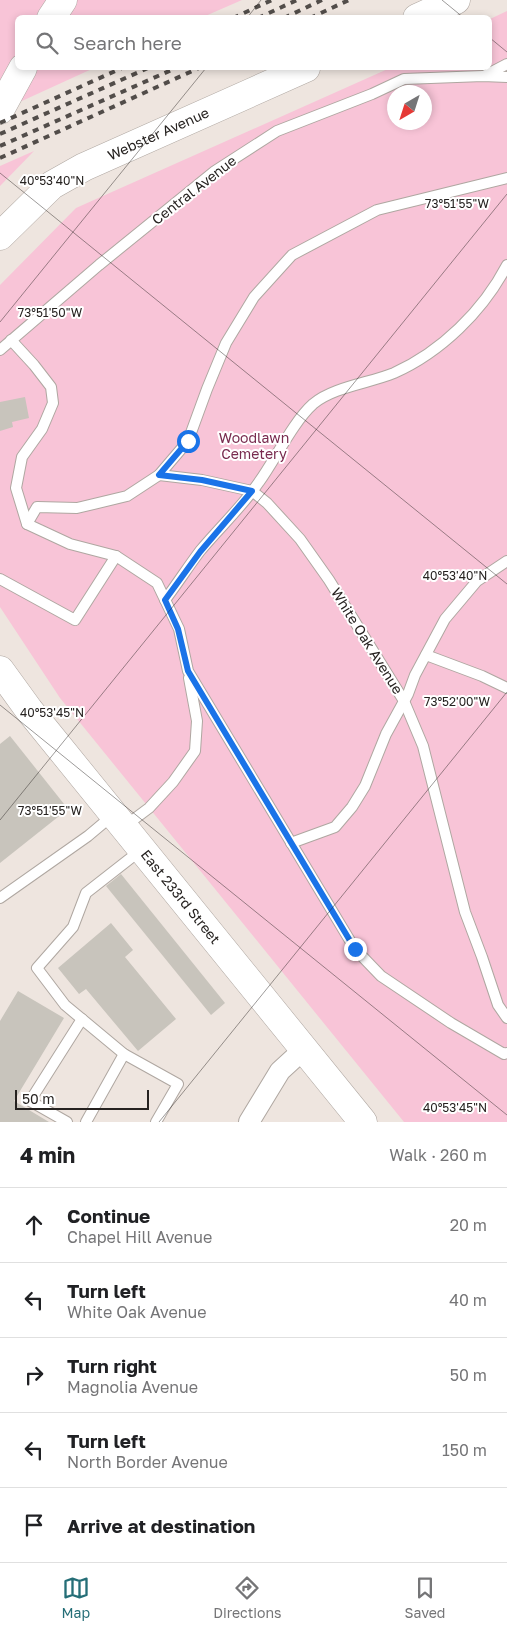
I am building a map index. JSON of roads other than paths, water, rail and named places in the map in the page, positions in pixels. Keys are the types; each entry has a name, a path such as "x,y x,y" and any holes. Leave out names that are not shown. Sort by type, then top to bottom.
{"main road":[{"path":"53,15 63,0"},
{"path":"424,15 456,0"},
{"path":"0,110 22,70"},
{"name":"Webster Avenue","path":"0,236 52,184 84,167 302,70"},
{"name":"East 233rd Street","path":"3,682 119,821 363,1122"}],"street":[{"path":"251,1121 280,1071 304,1049"}],"lane":[{"path":"484,76 507,64"},
{"name":"Central Avenue","path":"0,350 215,171 277,131 372,94 404,79 507,77"},
{"path":"27,524 36,508 77,508 127,496 159,475 188,441 223,351 235,328 254,297 292,255 377,210 507,178"},
{"path":"165,600 200,552 252,491 297,424 313,404 336,392 393,373 419,360 441,345 475,312 502,276 507,265"},
{"path":"0,898 88,836 149,808 173,782 195,751 197,721 178,629 157,583 116,556 70,544 27,524 16,488 22,457 42,428 53,404 51,386 11,340"},
{"name":"White Oak Avenue","path":"159,475 202,480 252,491 267,503 300,539 330,580 404,701 423,746 465,912 498,1005 507,1018"},
{"path":"0,579 75,620 116,556"},
{"path":"291,843 335,827 352,807 364,786 386,734 404,701 415,675 445,618 478,581 507,561"},
{"path":"426,655 482,676 507,688"},
{"path":"188,671 355,949 381,976 451,1023 507,1054"},
{"path":"141,849 86,894 73,928 37,968 65,1005 124,1054 178,1084 156,1122"},
{"path":"66,1122 30,1101 82,1019"},
{"path":"86,1122 124,1054"}],"railway":[{"path":"240,15 272,0"},
{"path":"264,15 297,0"},
{"path":"290,15 322,0"},
{"path":"316,15 349,0"},
{"path":"0,123 118,70"},
{"path":"0,134 144,70"},
{"path":"0,146 171,70"},
{"path":"0,158 195,70"}],"park label":[{"name":"Woodlawn Cemetery","path":"254,446"}]}
